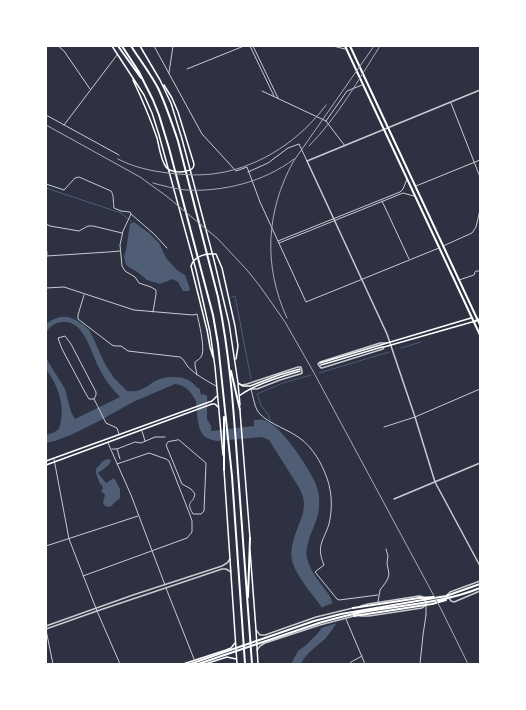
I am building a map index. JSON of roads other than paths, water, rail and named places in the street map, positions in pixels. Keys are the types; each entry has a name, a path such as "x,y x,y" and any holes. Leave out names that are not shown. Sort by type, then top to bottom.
{"main road":[{"path":"112,46 144,95 154,118 205,306 214,359 221,429 232,476 245,664"},
{"path":"118,46 145,84"},
{"path":"122,46 132,61 153,100 169,148 215,324 225,410 224,470 237,664"},
{"path":"131,46 158,89 170,118 180,148 224,322 235,427 252,664"},
{"path":"131,75 149,116 165,167 170,171 186,172 192,169 194,164 176,105 140,46"},
{"path":"345,46 480,335"},
{"path":"350,46 442,246 475,316 479,320 480,325"},
{"path":"160,80 171,103 184,144 229,323 239,383 258,664"},
{"path":"214,359 191,266 192,261 196,258 211,254 216,254 220,261 235,326 238,346 235,361"},
{"path":"479,320 391,343 386,343 320,364 384,347 391,343 480,315"},
{"path":"229,363 240,410"},
{"path":"239,383 243,386 250,386 279,375 300,370 251,389 239,396"},
{"path":"46,461 210,401 217,396"},
{"path":"210,401 218,407"},
{"path":"46,465 212,404"},
{"path":"248,610 250,538"},
{"path":"190,664 314,621 359,611 446,596 480,584"},
{"path":"198,664 319,623 362,612 447,599 480,588"},
{"path":"354,616 442,602 460,594"},
{"path":"353,608 419,598 446,596"},
{"path":"183,664 226,650 231,648 236,643"},
{"path":"226,650 227,657"},
{"path":"205,664 227,657 237,659"}],"street":[{"path":"58,46 64,51 91,89"},
{"path":"154,46 202,134 236,171 247,167 260,202 306,302 439,248"},
{"path":"169,74 173,46"},
{"path":"187,69 244,46"},
{"path":"250,46 275,97"},
{"path":"253,46 278,99"},
{"path":"333,46 346,49"},
{"path":"64,125 117,54"},
{"path":"326,121 346,91 363,84"},
{"path":"307,161 480,90"},
{"path":"262,91 326,121 345,146"},
{"path":"450,102 480,177"},
{"path":"46,115 119,155"},
{"path":"248,172 268,164 288,148 299,144 391,343 435,482 480,566"},
{"path":"415,186 480,160"},
{"path":"46,184 64,190 75,178 81,177 111,191 113,193 114,208 121,211 130,212 167,248"},
{"path":"279,242 402,191 407,179"},
{"path":"381,200 403,193 415,197"},
{"path":"381,200 409,260"},
{"path":"442,246 472,232 476,227 480,210"},
{"path":"131,214 120,245 122,266 125,271 139,283 156,290 153,312"},
{"path":"46,224 79,231 88,226 93,226 123,233"},
{"path":"46,234 46,265"},
{"path":"47,256 121,251"},
{"path":"459,281 474,275 476,271 480,271"},
{"path":"46,288 64,287 134,310 193,315 197,314 203,354 195,362 197,375"},
{"path":"85,294 78,319 112,345 121,346 128,351 180,357 197,375 217,386"},
{"path":"94,399 89,399 86,394 62,349 58,338 65,336 71,344 96,392 94,399 105,422 117,428 119,434"},
{"path":"384,347 383,349 322,368 318,364 320,362 380,343 386,343"},
{"path":"239,383 247,384 301,367 302,373 300,374 257,389 251,389 256,409 270,422 304,441 326,473 332,494 331,513 320,547 324,566 315,572 339,600 378,595"},
{"path":"384,427 415,417 480,389"},
{"path":"142,430 145,441"},
{"path":"111,449 117,449 135,442 165,436"},
{"path":"190,515 201,514 204,511 206,463 179,440 168,442 166,445 182,484 191,489 195,494 189,507 193,514"},
{"path":"108,443 131,495 194,660"},
{"path":"117,449 120,459"},
{"path":"83,576 187,538 192,532 192,521 190,515 169,462 166,459 149,453 117,464"},
{"path":"53,458 69,539 97,611 120,664"},
{"path":"394,499 480,463"},
{"path":"46,546 139,516"},
{"path":"378,602 378,595 389,574 386,548"},
{"path":"46,626 225,564 230,559"},
{"path":"225,564 226,569"},
{"path":"53,664 46,630 97,611 222,569 226,569 231,572"},
{"path":"480,580 450,592 448,595 452,602 480,591"},
{"path":"256,630 260,635 264,635 335,612 378,602 422,596 426,605 426,615 420,664"},
{"path":"257,650 260,646 266,643 336,620 354,616 369,616 422,608 426,605"},
{"path":"346,618 365,664"},
{"path":"349,664 362,656"}],"water":[{"path":"134,222 149,233 159,243 166,258 177,270 185,275 190,289 189,291 183,291 178,282 173,279 160,284 147,280 126,265 124,256 130,224"},
{"path":"60,317 68,317 76,320 90,331 105,364 114,378 127,391 138,391 162,378 184,378 199,388 201,395 204,394 207,396 207,419 211,426 211,431 254,426 254,420 262,420 270,423 293,446 315,482 318,491 318,513 309,538 307,558 313,573 331,598 336,624 325,639 308,653 301,664 291,664 298,651 318,633 322,627 322,611 321,606 298,575 293,564 291,553 293,541 302,517 304,504 303,497 298,486 269,440 262,437 217,441 204,436 200,429 196,401 188,390 175,384 133,402 73,434 46,443 46,435 59,429 62,412 61,401 54,382 46,367 46,358 65,389 71,412 75,419 120,397 111,388 104,377 86,339 76,326 69,323 56,323 46,332 46,324"},
{"path":"108,459 111,460 109,464 98,473 106,483 114,478 120,489 120,498 110,507 105,506 103,503 105,495 101,491 103,488 96,473 96,469 103,461"}],"waterway":[{"path":"46,188 121,213 132,222"},
{"path":"232,297 235,296 251,379"},
{"path":"401,348 421,342"},
{"path":"319,373 389,352"},
{"path":"270,420 269,416 261,405 257,394 283,383 311,375"}],"railway":[{"path":"287,318 279,298 271,259 271,239 277,200 293,162 374,46"},
{"path":"309,146 338,111 380,46"},
{"path":"118,159 142,168 174,174 206,175 235,169 265,157 292,140 305,129 326,105"},
{"path":"46,125 140,177 165,195 217,238 259,285 285,322 313,371 441,609 468,664"},
{"path":"153,183 186,190 229,187 243,184 270,174 294,159"}]}
